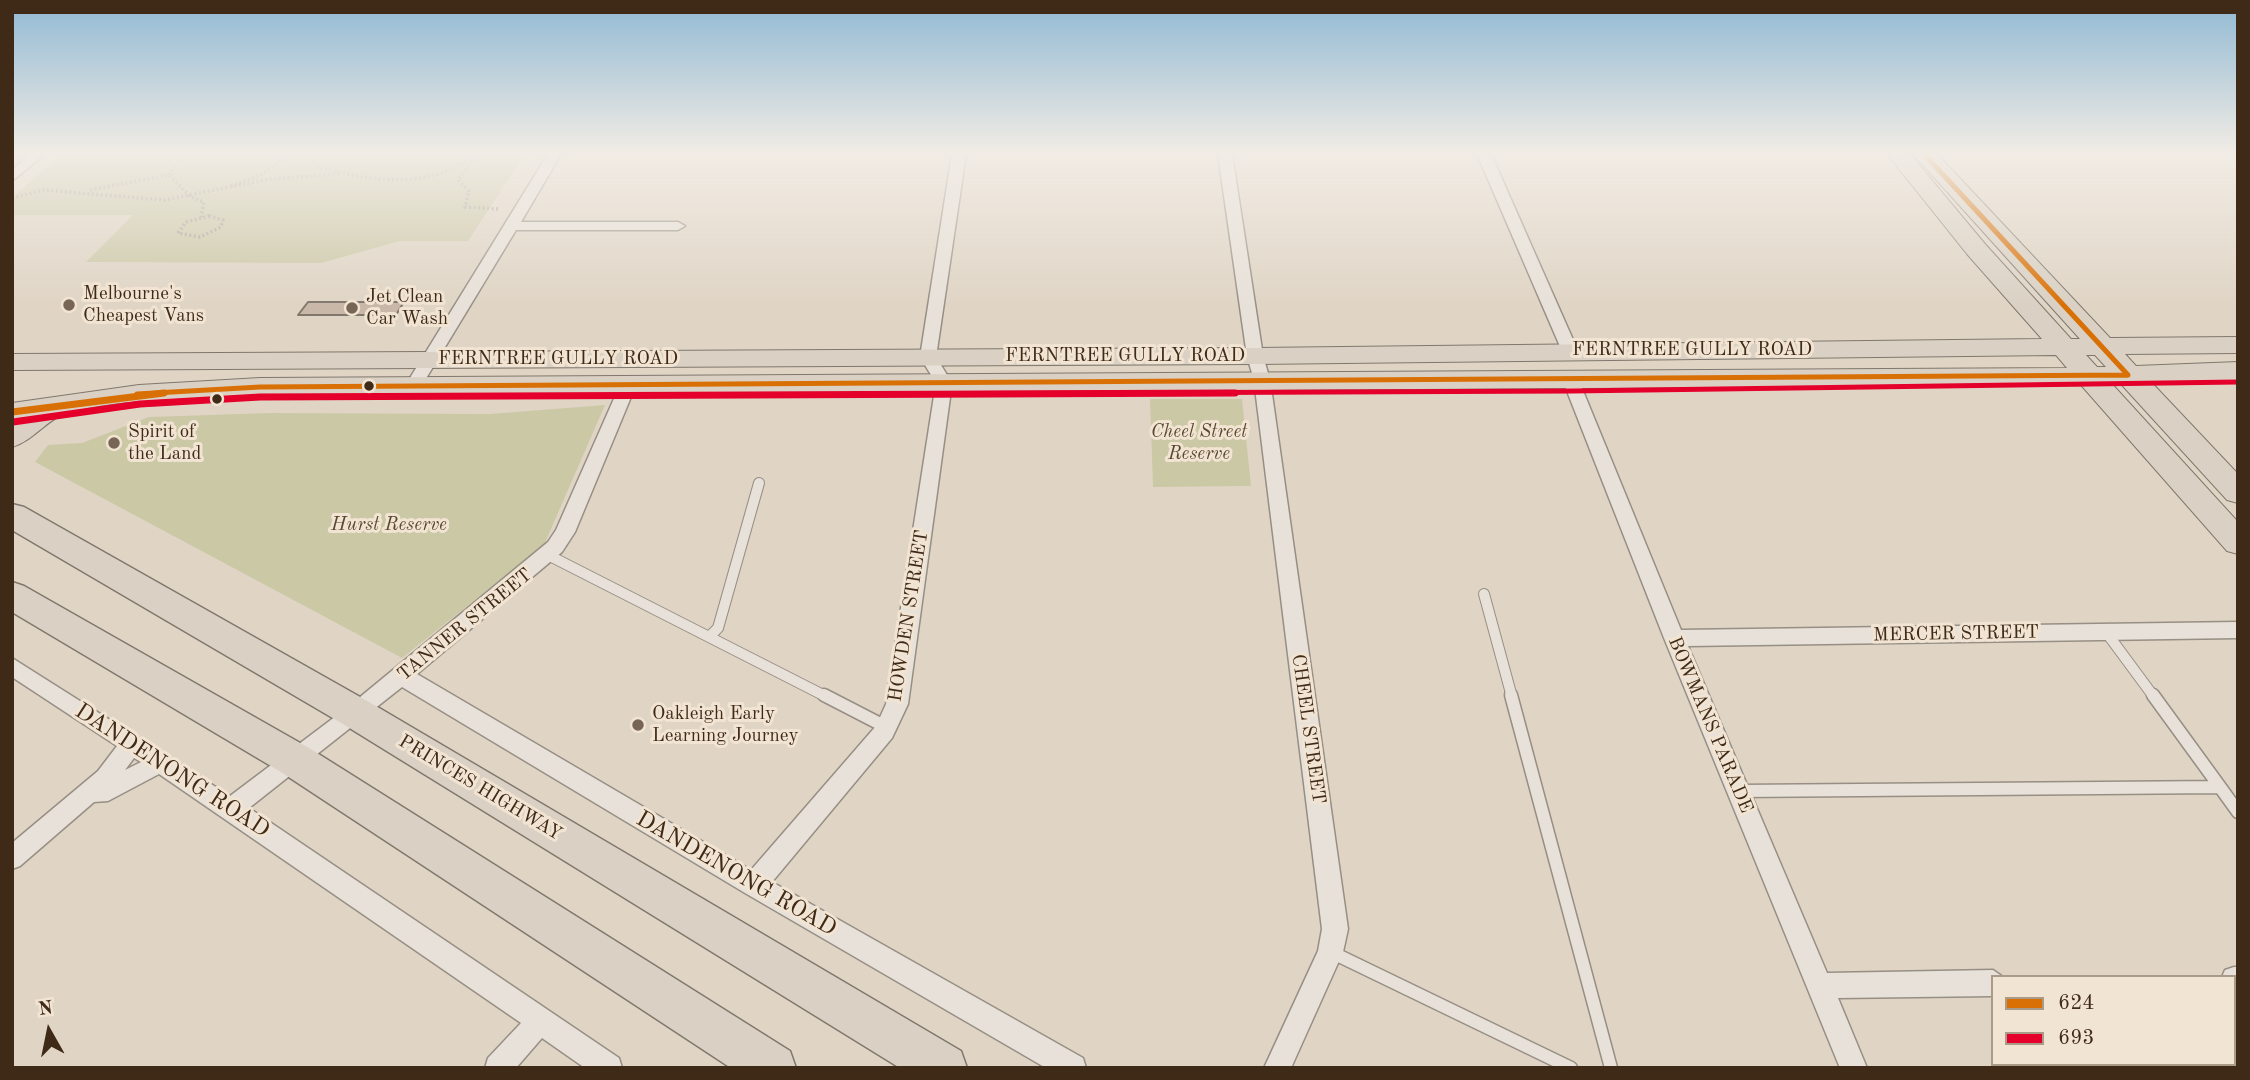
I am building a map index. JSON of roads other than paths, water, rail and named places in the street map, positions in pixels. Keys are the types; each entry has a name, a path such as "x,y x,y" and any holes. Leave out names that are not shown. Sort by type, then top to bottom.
{"highway":[{"name":"PRINCES HIGHWAY","path":"12,515 356,713 944,1068"},
{"path":"12,595 295,760 773,1068"}],"main road":[{"path":"1939,204 2238,543"},
{"path":"1969,204 2238,493"},
{"name":"FERNTREE GULLY ROAD","path":"12,412 185,389 944,383 1570,351 2238,345"},
{"name":"FERNTREE GULLY ROAD","path":"12,362 928,357 1571,381 2091,376 2238,371"},
{"path":"12,437 59,404"}],"street":[{"path":"413,386 525,204"},
{"path":"944,383 928,357 952,204"},
{"name":"CHEEL STREET","path":"1233,204 1258,368 1335,929 1330,952 1278,1068"},
{"path":"1506,204 1570,351"},
{"path":"511,226 678,226"},
{"name":"BOWMANS PARADE","path":"1571,381 1674,638 1854,1068"},
{"name":"HOWDEN STREET","path":"754,885 886,727 897,704 944,383"},
{"name":"TANNER STREET","path":"231,809 356,713 548,555 565,532 628,385"},
{"name":"MERCER STREET","path":"1674,638 2238,630"},
{"name":"DANDENONG ROAD","path":"12,666 231,809 609,1068"},
{"name":"DANDENONG ROAD","path":"402,676 754,885 1073,1068"},
{"path":"12,858 106,778 131,745"},
{"path":"44,832 116,784 160,763"},
{"path":"1820,986 1991,983"},
{"path":"498,1068 540,1021"}],"lane":[{"path":"709,637 718,628 759,483"},
{"path":"548,555 886,727"},
{"path":"1484,594 1611,1068"},
{"path":"2106,632 2238,812"},
{"path":"1738,791 2220,787"},
{"path":"1330,952 1571,1068"}],"place":[{"name":"Melbourne's Cheapest Vans","path":"69,305"},
{"name":"Jet Clean Car Wash","path":"352,308"},
{"name":"Spirit of the Land","path":"114,443"},
{"name":"Oakleigh Early Learning Journey","path":"638,725"}],"park label":[{"name":"Cheel Street Reserve","path":"1199,443"},
{"name":"Hurst Reserve","path":"389,525"}]}
